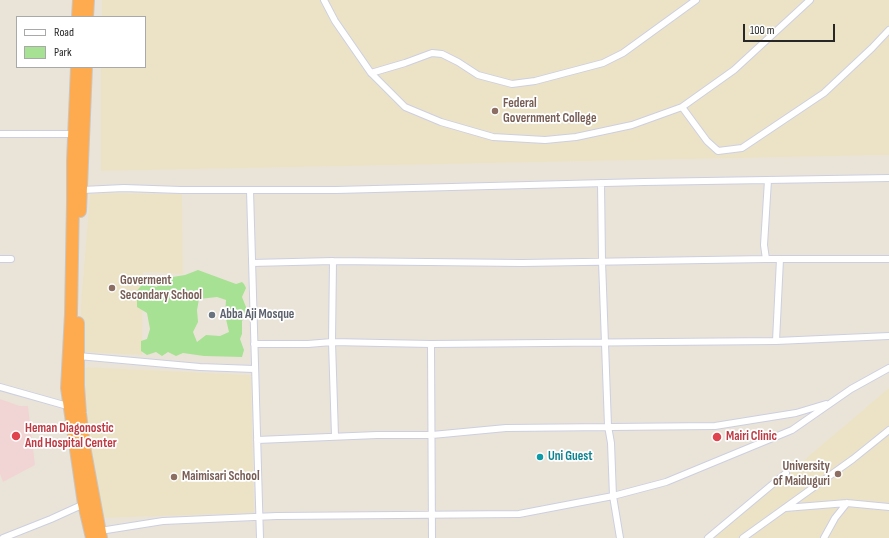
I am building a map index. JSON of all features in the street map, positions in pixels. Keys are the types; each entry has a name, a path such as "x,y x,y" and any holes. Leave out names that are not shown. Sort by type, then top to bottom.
{"highway":[{"path":"78,16 79,0"},
{"path":"87,16 88,0"},
{"path":"77,68 72,160 72,271 74,337 78,356 80,413 98,536"},
{"path":"86,68 82,190 74,337 67,388 84,504 98,536"}],"street":[{"path":"324,0 335,21 371,73 405,107 441,122 493,137 545,140 576,137 632,125 682,107 734,70 810,0"},
{"path":"371,73 406,64 432,53 442,54 478,75 485,77 512,84 535,81 610,60 623,53 696,0"},
{"path":"682,107 706,141 718,151 742,148 824,93 889,30"},
{"path":"0,134 74,134"},
{"path":"82,190 124,188 181,190 336,190 601,183 889,178"},
{"path":"766,259 764,245 768,180"},
{"path":"601,183 602,261 608,426 611,443 613,496 620,538"},
{"path":"250,190 260,538"},
{"path":"0,259 11,260"},
{"path":"252,263 333,261 522,263 766,259 889,259"},
{"path":"776,341 780,259"},
{"path":"333,261 332,342 335,436"},
{"path":"254,344 308,344 332,342 431,344 776,341 889,336"},
{"path":"431,344 432,538"},
{"path":"78,356 200,367 254,370"},
{"path":"98,536 163,521 259,517 519,514 613,496 666,482 792,430 851,389 889,368"},
{"path":"0,387 70,407"},
{"path":"257,440 377,434 432,435 506,428 715,426 796,413 832,402"},
{"path":"743,538 853,459 889,430"},
{"path":"708,538 786,473"},
{"path":"784,508 847,503 889,507"},
{"path":"824,538 834,518 847,503"},
{"path":"4,538 84,504"}],"shaded area":[{"name":"Federal Government College","path":"102,0 889,0 889,155 101,171 101,68 146,68 146,16 102,16"},
{"name":"Goverment Secondary School","path":"90,194 182,194 183,274 143,272 142,355 80,352 81,303"},
{"name":"Maimisari School","path":"84,367 251,375 254,513 101,518 89,440"},
{"name":"University of Maiduguri","path":"889,388 889,538 712,538"},
{"name":"Heman Diagonostic And Hospital Center","path":"0,399 20,406 28,406 35,465 3,482 0,474"}],"green space":[{"path":"198,270 236,284 242,282 244,284 246,288 242,297 247,315 242,321 242,334 240,339 244,350 242,357 204,356 183,353 176,356 168,352 162,356 156,352 147,355 141,351 141,341 147,339 150,329 147,313 137,307 137,291 143,283 157,287 160,279 185,275","holes":["217,297 226,300 225,315 229,332 220,336 206,335 197,342 193,332 198,322 197,310 199,299"]}],"place":[{"name":"Federal Government College","path":"495,111"},
{"name":"Goverment Secondary School","path":"112,288"},
{"name":"Abba Aji Mosque","path":"212,315"},
{"name":"Heman Diagonostic And Hospital Center","path":"16,436"},
{"name":"Mairi Clinic","path":"717,437"},
{"name":"Uni Guest","path":"540,457"},
{"name":"University of Maiduguri","path":"838,474"},
{"name":"Maimisari School","path":"174,477"}]}
